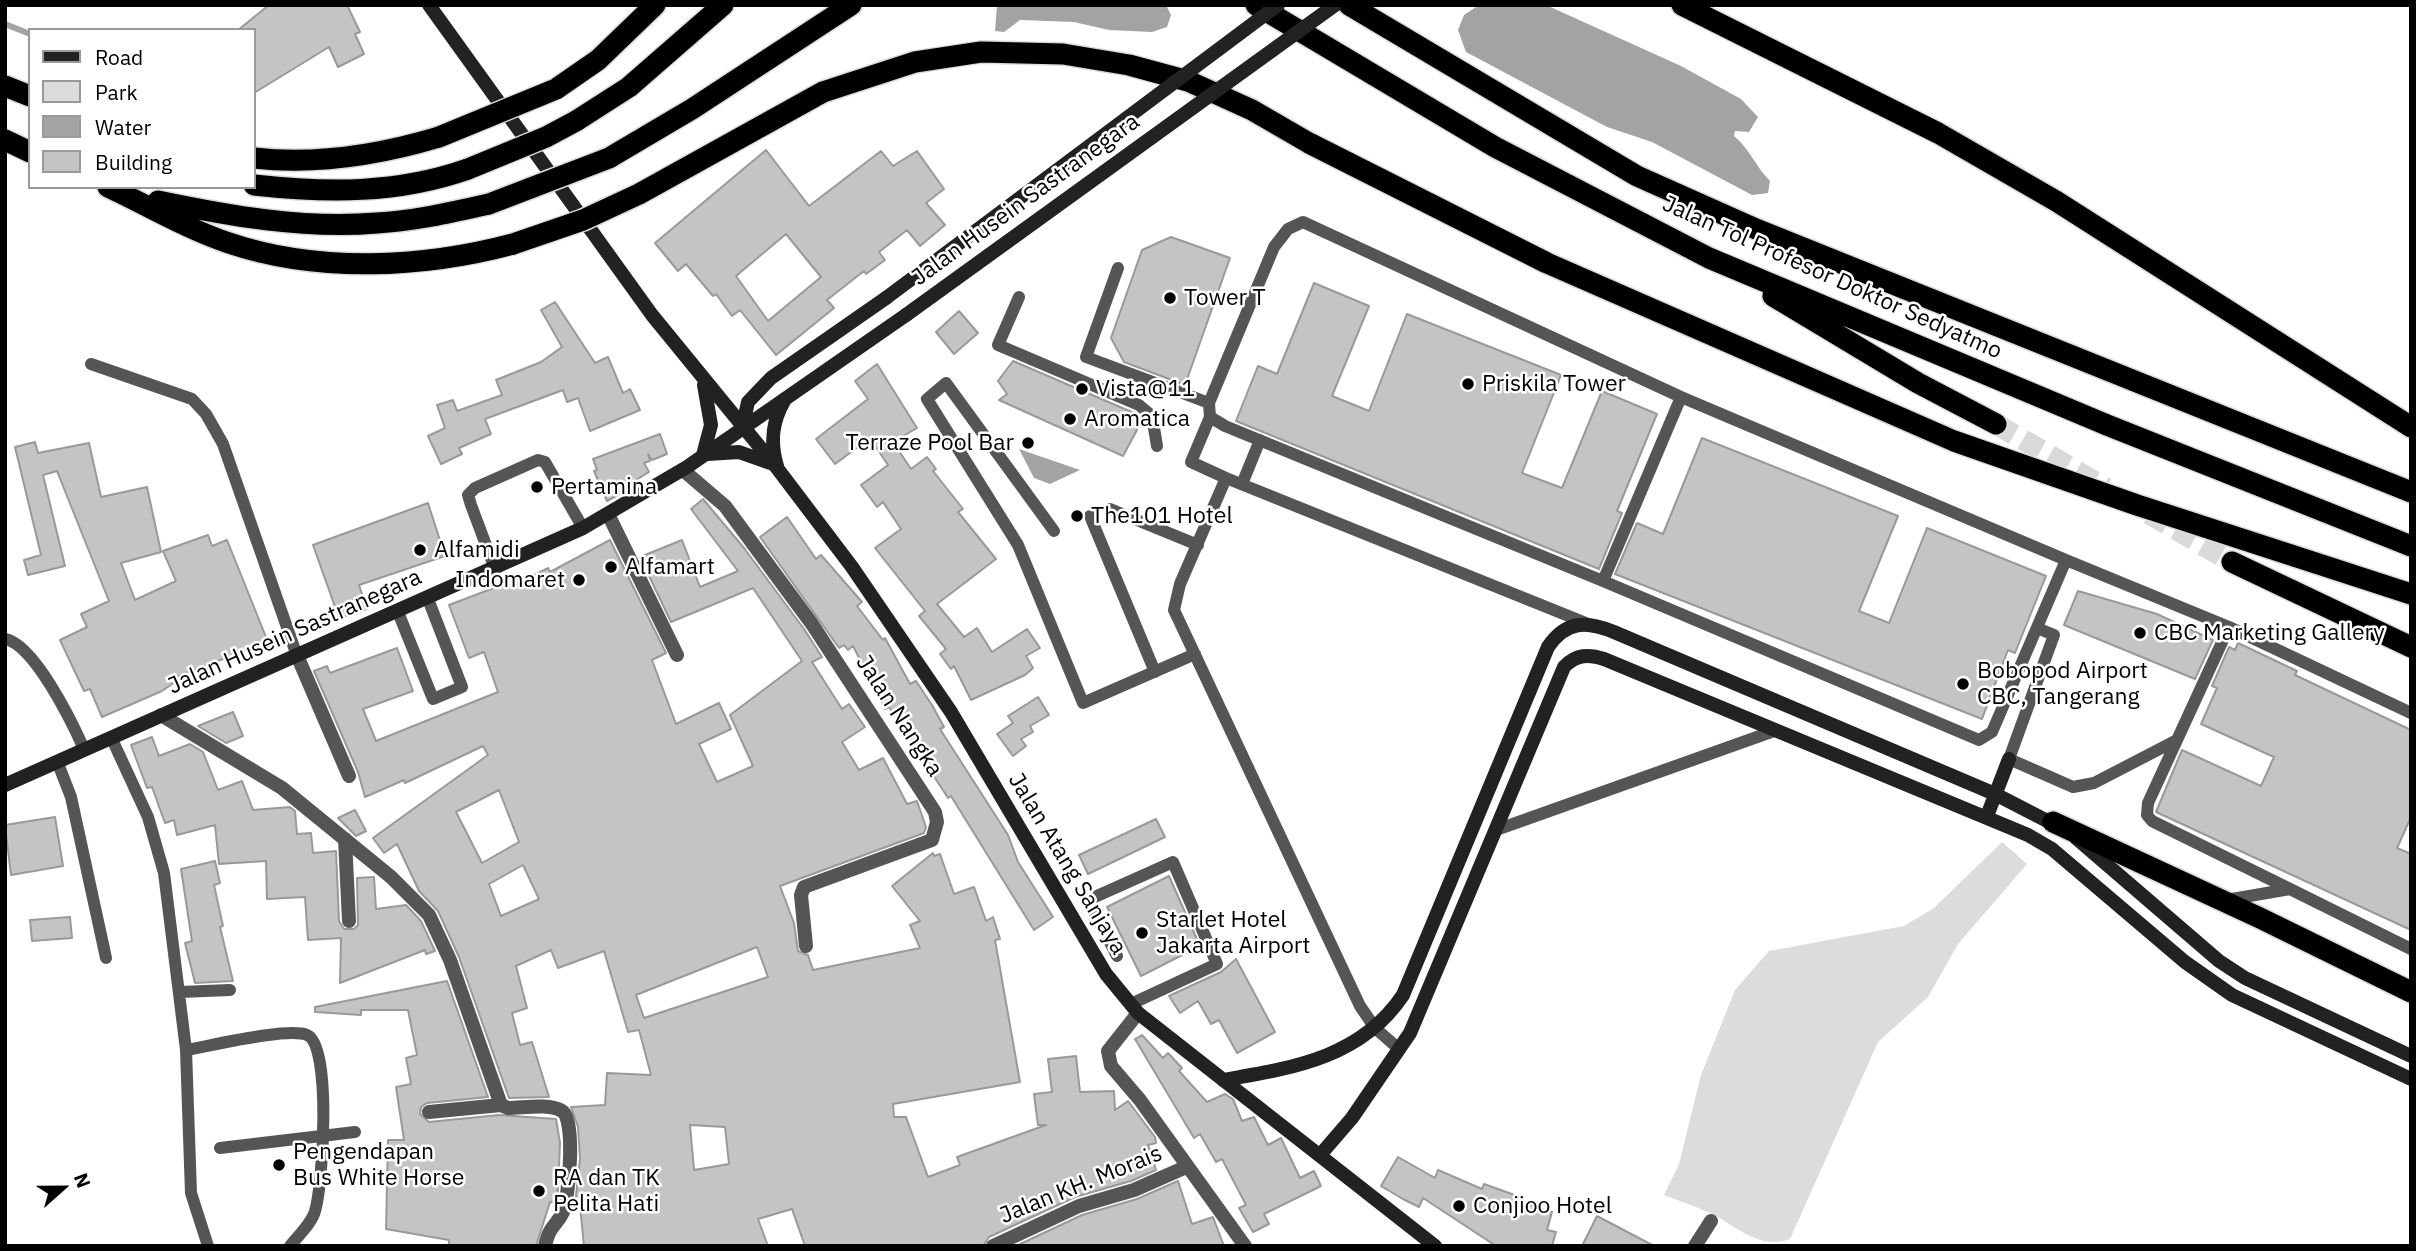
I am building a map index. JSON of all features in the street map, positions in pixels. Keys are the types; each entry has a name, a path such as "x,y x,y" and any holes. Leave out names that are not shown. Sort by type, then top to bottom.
{"highway":[{"path":"256,158 282,161 389,152 439,137 556,89 598,60 655,5"},
{"path":"256,185 342,192 423,184 468,169 546,137 629,87 723,5"},
{"path":"114,190 238,218 312,225 410,220 489,204 609,158 692,109 851,5"},
{"name":"Jalan Tol Profesor Doktor Sedyatmo","path":"1256,5 1495,147 1709,258 2107,425 2411,546"},
{"name":"Jalan Tol Profesor Doktor Sedyatmo","path":"1349,5 1637,176 1769,234 2411,492"},
{"path":"1682,5 1938,133 2056,201 2411,427"},
{"path":"114,190 229,243 313,260 377,263 472,255 583,220 639,194 823,92 853,80 915,62 981,52 1063,54 1129,65 1188,81 1241,105 1547,263 1954,441 2137,505 2411,594"},
{"path":"5,86 28,95"},
{"path":"5,140 28,151"},
{"path":"1709,258 1917,383 1996,424"},
{"path":"2232,562 2411,647"},
{"path":"2053,822 2411,992"}],"main road":[{"path":"429,5 652,315 742,429"},
{"name":"Jalan Husein Sastranegara","path":"742,429 748,402 771,378 886,298 1279,5"},
{"name":"Jalan Husein Sastranegara","path":"5,785 296,653 495,569 583,528 685,469 906,315 1335,5"},
{"path":"700,374 709,402 711,425 702,456 739,452 760,458 777,468"},
{"path":"777,468 773,430 775,417 785,400"},
{"name":"Jalan Atang Sanjaya","path":"742,429 777,468 852,567 951,712 1106,974 1134,1009 1435,1246"},
{"path":"1223,1080 1320,1059 1375,1028 1403,995 1548,647 1560,631 1586,623 1995,794 2053,822 2227,967 2411,1056"},
{"path":"1321,1154 1352,1118 1418,1017 1564,667 1577,657 1604,659 1774,731 1987,816 2052,849 2185,962 2232,996 2411,1079"},
{"path":"1987,816 2009,760"}],"street":[{"name":"Jalan Nangka","path":"685,469 725,506 812,624 935,812 937,822 932,840 804,887 801,895 806,946"},
{"path":"608,514 677,655"},
{"path":"296,653 349,776"},
{"path":"161,715 282,788 391,877 435,922 501,1105"},
{"path":"345,839 349,921"},
{"path":"1134,1009 1118,1039 1108,1051 1108,1063 1140,1100 1245,1246"},
{"path":"429,1112 501,1105 508,1108 554,1108 567,1114 571,1135 563,1213 549,1227 545,1246"},
{"name":"Jalan KH. Morais","path":"993,1246 1079,1206 1134,1190 1186,1167"},
{"path":"1695,1246 1711,1221"}],"lane":[{"path":"1586,623 1191,462 1274,247 1287,229 1303,222 1681,397 2066,561 2229,626 2411,713"},
{"path":"1118,268 1086,357 1209,410 1260,440 1979,740 1992,732 2066,561"},
{"path":"1019,297 998,345 1139,405 1152,416 1157,446"},
{"path":"91,363 192,399 206,414 223,444 296,653"},
{"path":"1054,531 946,383 927,398 1018,545 1083,703 1195,654"},
{"path":"1603,581 1681,397"},
{"path":"1242,484 1260,440"},
{"path":"495,569 468,495 475,488 538,460 545,462 583,528"},
{"path":"1226,478 1180,584 1174,610 1360,1006 1375,1028 1399,1049"},
{"path":"1110,509 1198,545"},
{"path":"1090,516 1155,673"},
{"path":"398,612 433,699 462,687 428,599"},
{"path":"2229,626 2148,803 2147,815 2152,821 2411,949"},
{"path":"2037,628 2054,635 2009,760 2073,788 2094,783 2177,740"},
{"path":"5,639 14,640 34,661 84,749"},
{"path":"1496,830 1774,731"},
{"path":"111,737 148,817 161,862 186,1050 191,1193 208,1246"},
{"path":"57,761 71,797 106,958"},
{"path":"1068,910 1172,862 1217,964 1134,1009"},
{"path":"2222,901 2290,889"},
{"path":"1088,900 1117,956"},
{"path":"180,992 230,990"},
{"path":"186,1050 294,1031 312,1037 322,1061 322,1135 315,1213 290,1246"},
{"path":"220,1148 355,1132"}],"green space":[{"path":"2002,842 2027,864 1958,944 1928,997 1878,1042 1790,1239 1768,1242 1758,1239 1710,1213 1664,1195 1679,1164 1701,1075 1735,990 1769,951 1904,926 1934,908"}],"water":[{"path":"997,5 1166,5 1171,15 1167,27 1152,32 1109,30 1074,22 1020,20 1004,32 995,31"},
{"path":"1479,5 1546,5 1681,66 1741,99 1758,117 1749,132 1735,131 1734,136 1770,181 1768,193 1752,195 1652,142 1607,127 1466,52 1458,30 1464,15"},
{"path":"1019,449 1080,470 1050,484 1034,478"}],"building":[{"path":"269,5 347,5 360,32 355,34 364,54 338,67 329,47 256,92 256,28 240,28"},
{"path":"766,150 809,206 881,151 893,166 917,151 944,189 926,203 945,225 920,246 907,230 879,252 885,260 866,274 864,271 827,300 834,308 776,355 740,310 732,316 716,294 713,296 686,264 678,271 655,243","holes":["786,234 821,277 768,321 736,276"]},
{"name":"Tower T","path":"1171,237 1230,258 1185,385 1124,362 1111,338 1142,250"},
{"path":"1314,283 1369,306 1332,396 1369,411 1407,314 1561,375 1522,473 1562,488 1602,391 1657,414 1617,511 1622,513 1599,569 1236,421 1258,366 1277,374"},
{"path":"555,302 595,363 608,357 623,393 630,389 640,410 590,431 578,398 567,402 563,390 485,419 491,434 459,448 462,454 441,464 428,436 445,428 437,405 453,400 457,411 502,395 496,380 541,362 562,347 541,310"},
{"path":"959,311 978,333 954,354 936,332"},
{"path":"1013,361 1134,413 1137,430 1123,456 999,400 1007,394 998,381"},
{"path":"877,364 917,428 893,442 911,469 927,457 936,469 933,471 963,509 958,512 996,559 937,604 964,637 977,628 992,652 1027,629 1040,648 1026,656 1033,668 1025,675 971,700 954,666 951,669 940,654 946,649 919,616 925,611 875,548 901,529 883,502 877,507 861,485 888,465 870,438 835,464 816,439 868,399 855,381"},
{"path":"660,434 667,454 652,460 648,454 650,461 644,463 649,472 636,480 638,484 607,501 594,471 597,470 593,459"},
{"path":"1702,438 1898,516 1859,611 1889,623 1927,528 2046,576 2015,653 2008,650 1982,719 1615,574 1637,523 1663,534"},
{"path":"35,442 38,453 89,443 101,497 147,487 161,552 121,563 135,600 176,581 163,551 208,535 212,546 227,540 268,642 173,678 175,682 162,691 102,717 90,689 84,691 60,640 87,627 81,614 109,601 57,471 43,475 65,566 28,575 24,560 41,555 15,447"},
{"path":"703,499 744,548 804,629 822,657 812,662 842,709 849,704 865,727 842,742 859,770 883,758 907,804 917,801 926,827 924,833 780,886 794,923 798,951 808,955 813,970 920,948 910,925 920,921 892,886 933,853 934,856 940,854 954,894 974,887 986,921 993,917 1000,939 995,940 1020,1082 893,1104 894,1117 906,1117 928,1177 960,1165 957,1157 1046,1125 1038,1125 1034,1094 1052,1092 1048,1059 1076,1056 1080,1092 1114,1091 1115,1110 1128,1101 1155,1137 1156,1143 1148,1145 1156,1170 1131,1181 1075,1197 989,1237 983,1246 805,1246 792,1209 758,1219 768,1246 584,1246 580,1206 575,1205 580,1159 578,1127 571,1107 605,1105 607,1073 651,1075 639,1030 628,1032 604,951 558,968 551,950 516,966 527,1008 512,1013 520,1045 532,1042 549,1097 509,1098 459,957 438,911 419,891 397,844 384,853 373,838 488,755 483,746 405,783 404,780 365,797 358,772 314,671 327,666 330,673 397,648 413,691 363,709 376,741 498,692 484,652 469,658 449,605 520,578 521,582 548,568 550,572 610,540 666,653 652,660 676,724 719,703 731,729 699,744 717,782 753,766 730,715 802,661 753,588 671,622 640,557 682,540 700,587 738,571 691,509","holes":["499,790 519,842 482,863 456,812","523,865 539,899 501,916 489,884","757,947 768,977 644,1018 636,995","690,1125 725,1127 729,1164 694,1170"]},
{"path":"428,503 445,556 359,585 367,609 339,618 313,545"},
{"path":"787,517 816,559 821,555 862,602 857,606 883,640 885,638 910,684 916,681 932,705 944,727 940,729 1008,835 1018,862 1053,917 1034,930 951,796 948,798 889,707 885,709 853,646 848,650 844,645 839,648 760,537"},
{"name":"CBC Marketing Gallery","path":"2078,591 2157,614 2213,640 2195,679 2064,625"},
{"path":"2238,643 2297,671 2295,675 2411,730 2411,817 2397,848 2411,854 2411,930 2156,812 2182,750 2261,786 2274,757 2201,724 2217,688 2212,686 2229,647 2235,650"},
{"path":"1038,697 1049,715 1030,726 1033,732 1021,739 1026,746 1013,756 997,734 1013,723 1008,716"},
{"path":"233,712 243,736 226,743 198,726"},
{"path":"152,737 159,756 190,744 203,752 218,790 242,781 253,810 290,807 295,811 297,834 311,833 313,853 336,851 339,921 344,929 354,929 358,925 357,878 374,877 376,909 406,905 421,921 435,951 426,954 425,950 340,983 341,938 308,940 305,897 267,899 266,861 219,864 215,825 177,835 174,820 165,823 152,787 147,788 131,745"},
{"path":"355,810 366,831 356,836 338,818"},
{"path":"55,817 63,866 11,875 5,825"},
{"path":"1156,819 1165,837 1088,874 1079,855"},
{"path":"215,861 220,883 214,885 223,926 220,927 233,981 195,983 185,943 192,941 181,869"},
{"path":"1169,876 1200,946 1141,976 1107,907"},
{"path":"70,917 72,938 32,941 30,920"},
{"path":"1236,959 1275,1032 1237,1053 1219,1020 1211,1024 1198,1001 1180,1013 1169,996 1221,972"},
{"path":"447,981 488,1097 427,1103 421,1107 420,1114 429,1122 499,1115 556,1119 560,1143 556,1203 550,1202 536,1246 449,1246 449,1240 386,1229 388,1140 404,1140 396,1087 411,1084 406,1058 417,1055 408,1010 361,1010 361,1015 315,1012 315,1007"},
{"path":"1142,1035 1163,1058 1168,1053 1182,1068 1179,1071 1207,1102 1225,1094 1233,1099 1242,1121 1254,1117 1268,1145 1281,1138 1300,1178 1314,1171 1321,1186 1264,1214 1269,1224 1253,1232 1239,1208 1246,1205 1222,1159 1216,1162 1200,1134 1194,1138 1135,1039"},
{"path":"1398,1157 1435,1178 1438,1170 1482,1189 1484,1184 1523,1198 1522,1203 1552,1212 1547,1230 1556,1232 1552,1246 1496,1246 1423,1198 1419,1207 1403,1199 1381,1186"},
{"path":"1178,1181 1192,1224 1213,1217 1224,1246 1016,1246 1082,1215 1137,1199"},
{"path":"1597,1216 1654,1246 1582,1246"}],"waterway":[{"path":"5,24 28,33"}],"tunnel":[{"path":"1996,424 2106,488"},
{"path":"2149,514 2232,562"}],"place":[{"name":"Tower T","path":"1170,298"},
{"name":"Priskila Tower","path":"1468,384"},
{"name":"Vista@11","path":"1082,389"},
{"name":"Aromatica","path":"1070,419"},
{"name":"Terraze Pool Bar","path":"1028,443"},
{"name":"Pertamina","path":"537,487"},
{"name":"The101 Hotel","path":"1077,516"},
{"name":"Alfamidi","path":"420,550"},
{"name":"Alfamart","path":"611,567"},
{"name":"Indomaret","path":"579,580"},
{"name":"CBC Marketing Gallery","path":"2140,633"},
{"name":"Bobopod Airport CBC, Tangerang","path":"1963,684"},
{"name":"Starlet Hotel Jakarta Airport","path":"1142,933"},
{"name":"Pengendapan Bus White Horse","path":"279,1165"},
{"name":"RA dan TK Pelita Hati","path":"539,1191"},
{"name":"Conjioo Hotel","path":"1459,1206"}]}
